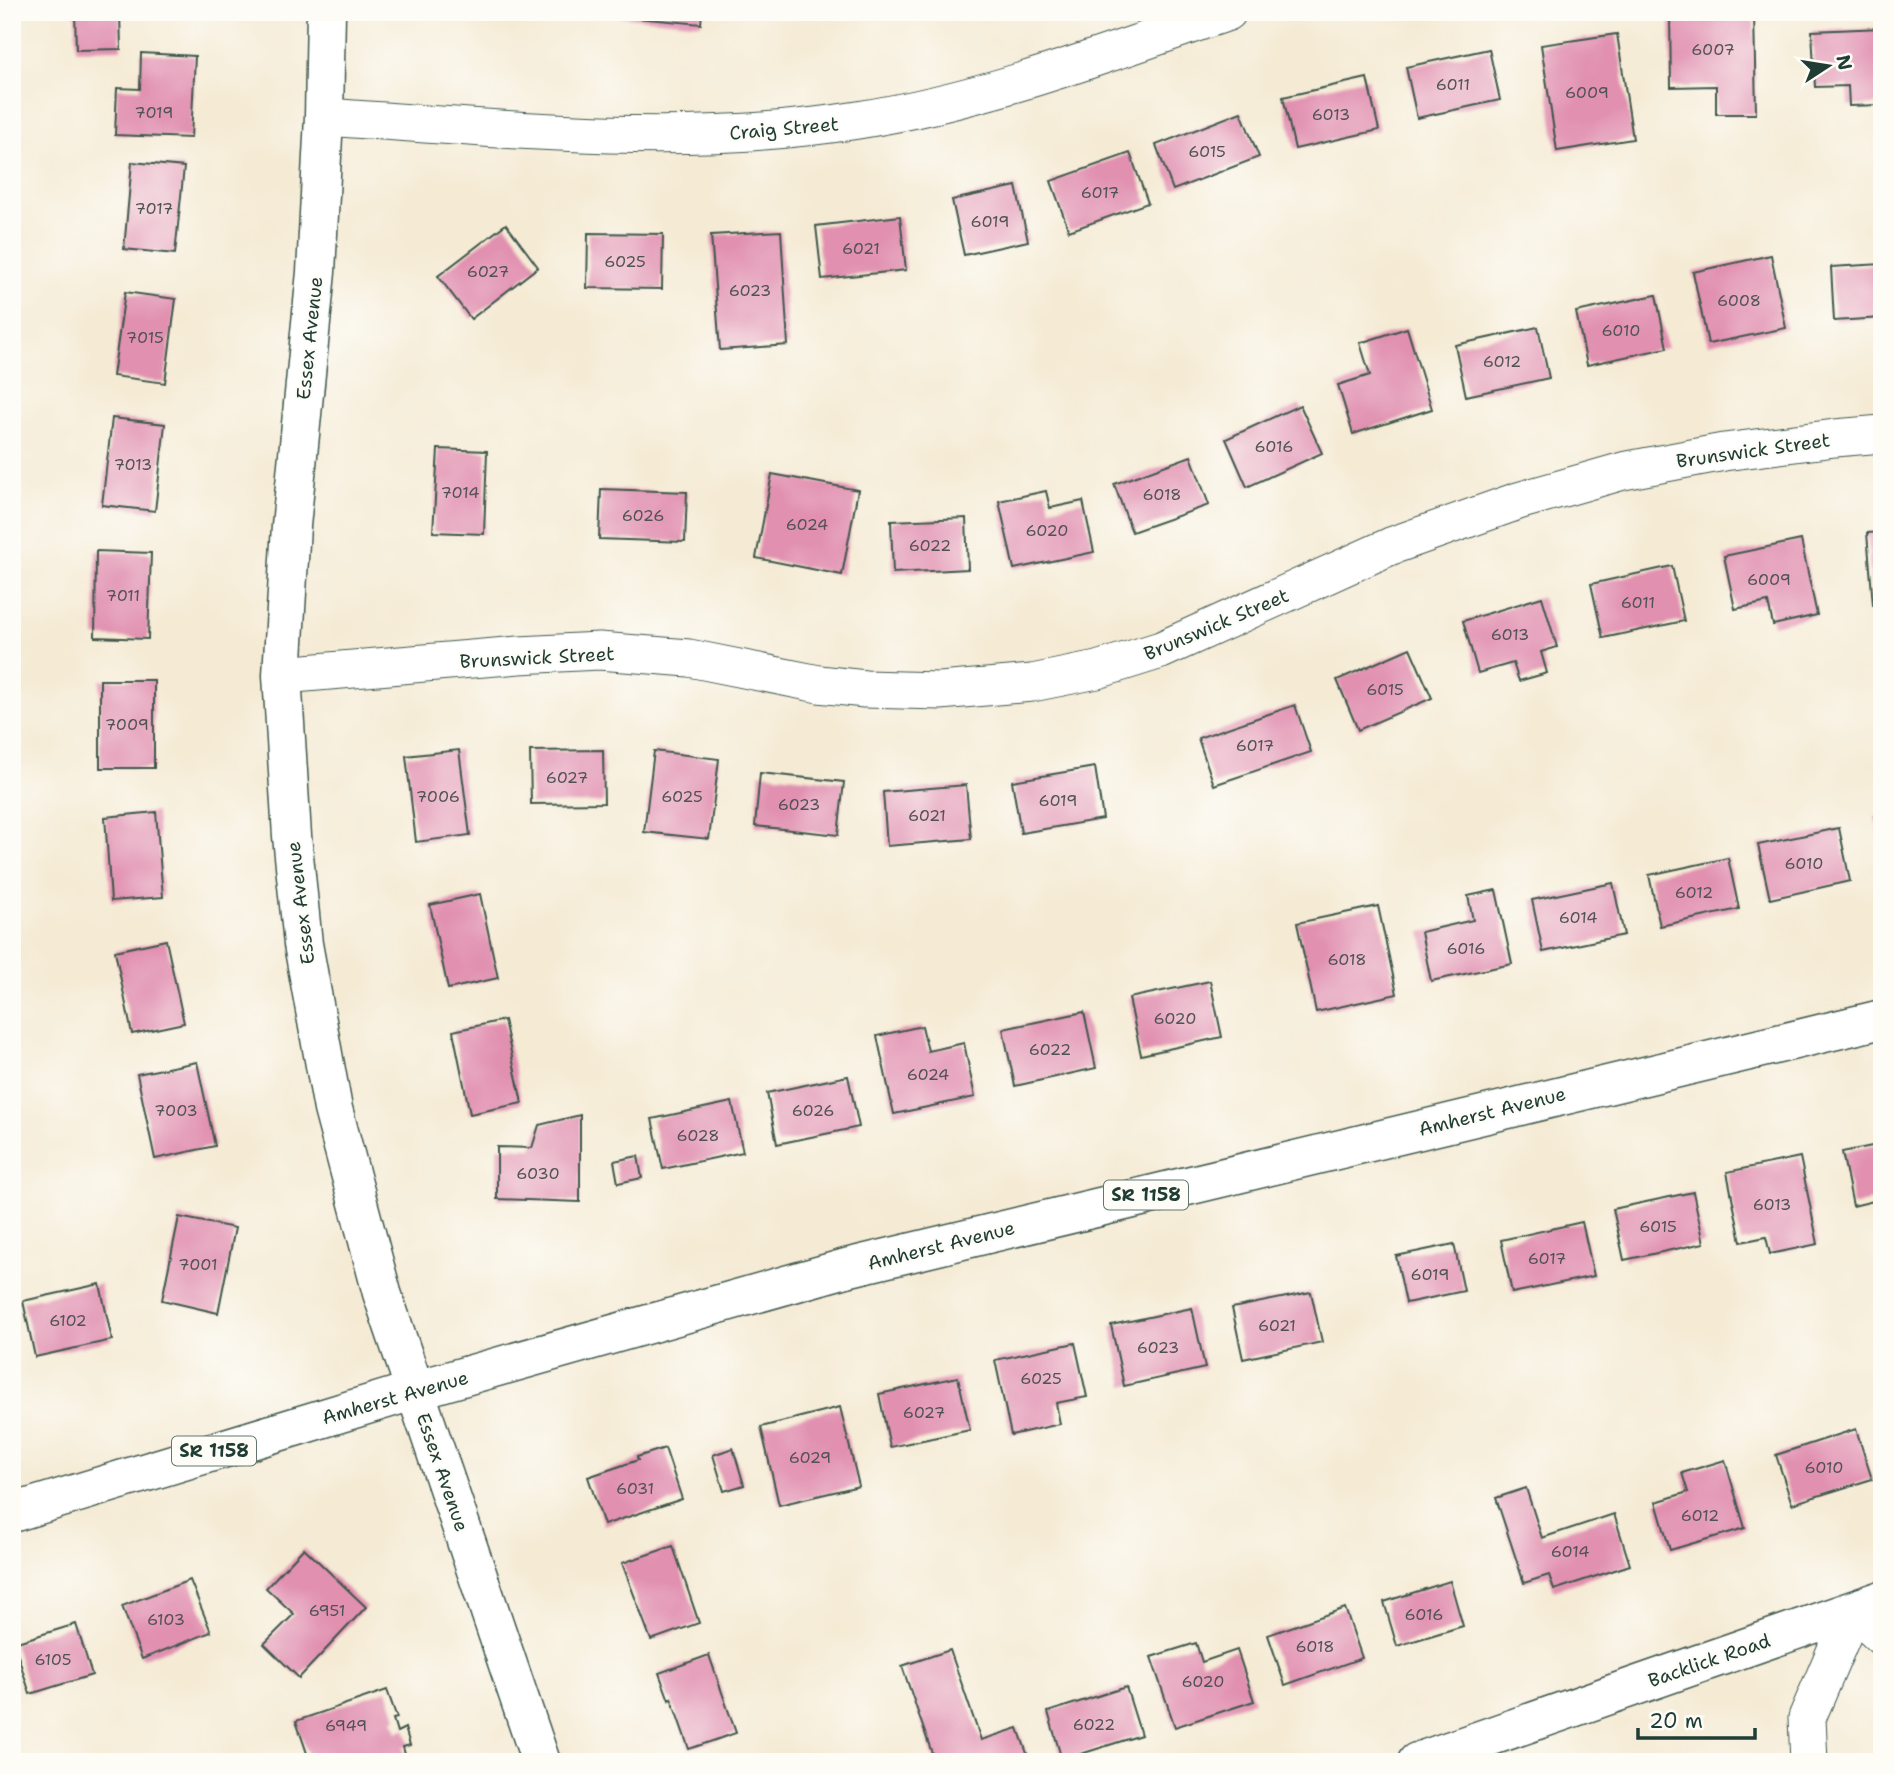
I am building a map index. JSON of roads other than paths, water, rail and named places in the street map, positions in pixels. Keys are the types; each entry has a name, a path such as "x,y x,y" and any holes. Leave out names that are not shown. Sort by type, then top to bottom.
{"main road":[{"name":"Essex Avenue","path":"326,12 316,272 290,526 282,676 292,836 303,944 333,1109 382,1293 541,1762"},
{"name":"Amherst Avenue","path":"12,1513 416,1391 846,1268 1882,1019"},
{"name":"Backlick Road","path":"1417,1762 1867,1605"}],"street":[{"name":"Craig Street","path":"324,117 617,135 740,133 855,121 930,107 1003,88 1228,12"},
{"name":"Brunswick Street","path":"282,676 519,655 599,651 689,659 819,684 865,689 940,691 1031,683 1097,670 1161,650 1391,546 1518,501 1623,471 1724,452 1882,435"},
{"path":"1867,1605 1882,1637"},
{"path":"1810,1762 1807,1718 1867,1605"}]}
